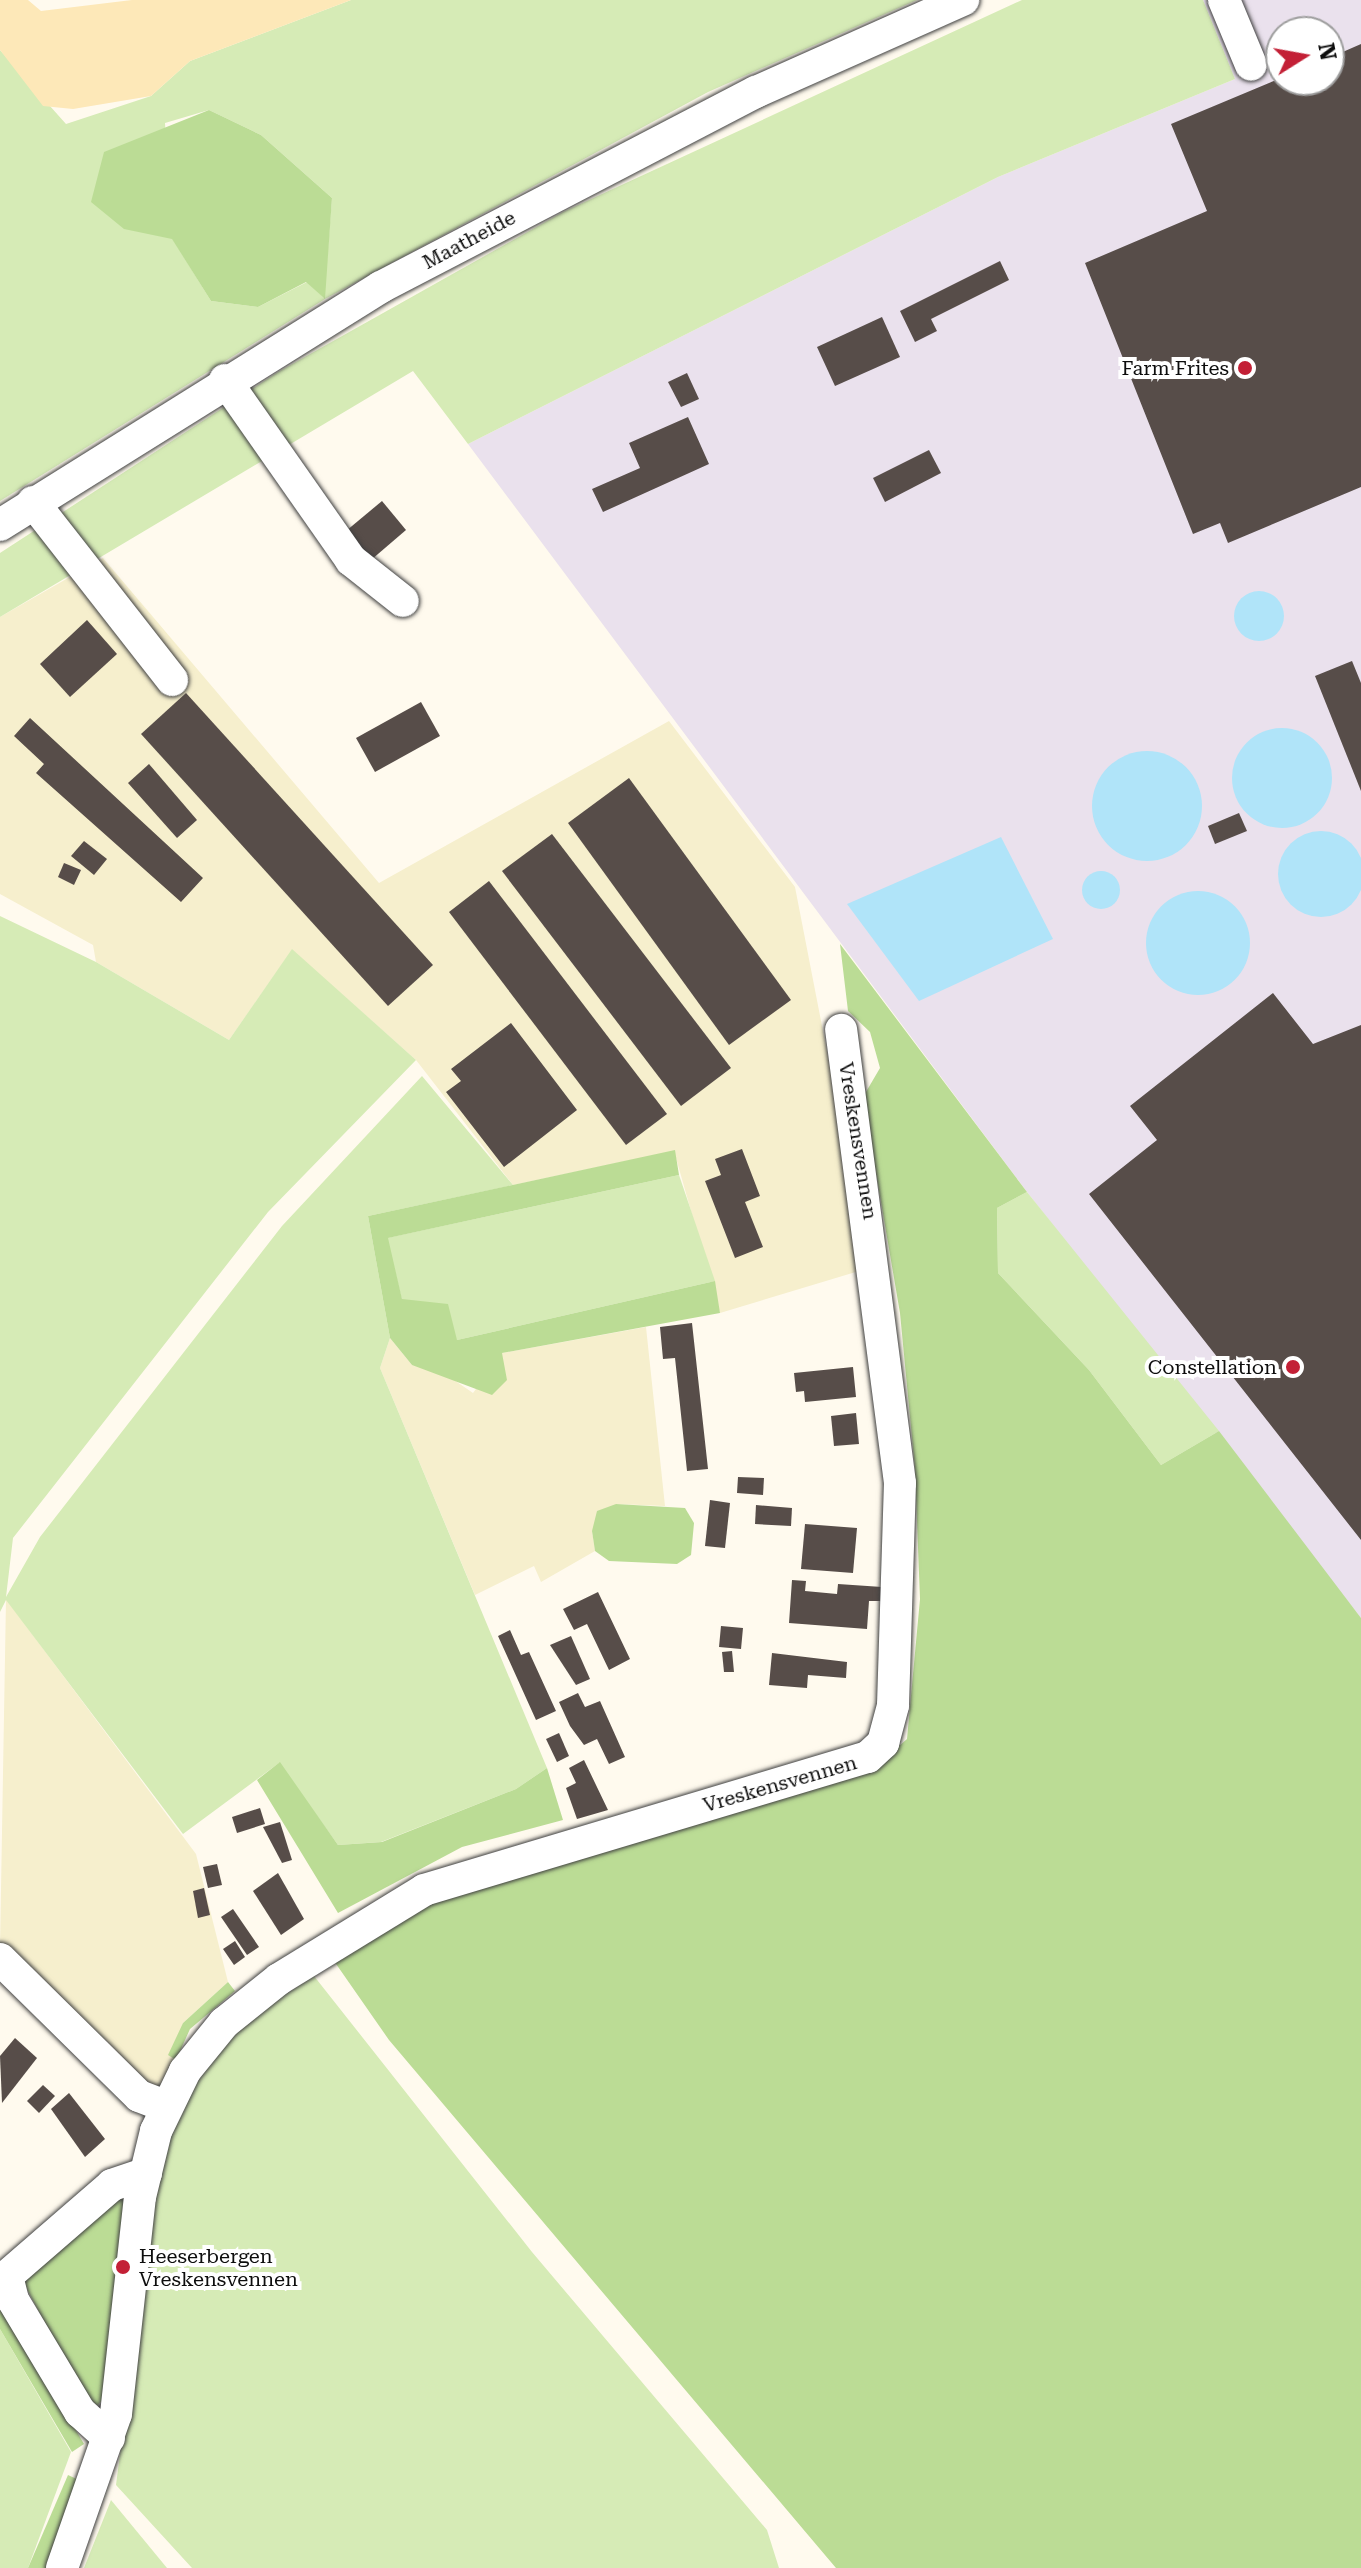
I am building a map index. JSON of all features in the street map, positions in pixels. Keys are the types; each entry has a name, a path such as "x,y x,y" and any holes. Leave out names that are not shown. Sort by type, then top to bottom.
{"street":[{"name":"Maatheide","path":"0,525 225,380 623,158 963,0"},
{"path":"1224,0 1251,65"},
{"path":"225,380 351,560 403,601"},
{"path":"33,502 172,680"},
{"name":"Vreskensvennen","path":"62,2568 109,2438 146,2173 167,2107 202,2047 245,2005 424,1890 868,1757 883,1743 893,1705 900,1483 841,1030"},
{"path":"0,1959 139,2096 167,2107"},
{"path":"109,2438 80,2412 13,2300 7,2276 112,2185 146,2173"}],"shaded area":[{"path":"1203,0 1361,0 1361,1618 1027,1192 468,444 998,177 1235,79"},
{"path":"103,558 379,883 669,721 795,887 869,1268 720,1313 674,1151 513,1185 416,1060 292,950 229,1040 96,962 93,945 0,894 0,617"},
{"path":"646,1327 665,1506 616,1504 592,1531 595,1551 541,1582 534,1566 475,1595 380,1368 390,1338 412,1365 438,1369 473,1393 502,1353"},
{"path":"6,1599 196,1854 228,1982 183,2023 176,2060 161,2086 154,2088 0,1948"}],"green space":[{"path":"351,0 917,0 708,92 325,299 0,501 0,50 66,124 151,96 190,61","holes":["209,110 261,135 332,198 324,298 307,282 258,307 211,301 172,238 165,123"]},
{"path":"1022,0 1203,0 1235,79 998,177 468,444 413,371 0,617 0,553 278,372 563,212"},
{"path":"209,110 261,135 332,198 325,299 306,282 258,307 211,301 172,239 124,229 91,202 104,152"},
{"path":"0,916 96,962 229,1040 292,949 416,1060 268,1212 13,1538 6,1597 40,1537 282,1226 422,1076 513,1185 368,1216 390,1338 380,1368 547,1768 516,1789 381,1842 338,1845 279,1763 183,1834 6,1600 0,1612"},
{"path":"840,944 1027,1192 997,1208 998,1273 1089,1370 1161,1465 1219,1431 1361,1618 1361,2568 836,2568 389,2040 334,1961 449,1893 873,1769 907,1739 920,1599 915,1469 900,1313 863,1097 880,1068 870,1032 848,1011"},
{"path":"675,1150 679,1175 388,1238 402,1299 448,1304 457,1340 715,1281 720,1313 502,1353 507,1380 492,1395 412,1365 390,1338 368,1216"},
{"path":"679,1175 715,1281 457,1340 402,1300 387,1238"},
{"path":"1027,1192 1219,1431 1161,1465 1089,1370 998,1273 997,1208"},
{"path":"616,1504 685,1508 694,1523 691,1555 677,1564 609,1561 595,1551 592,1531 597,1511"},
{"path":"280,1762 338,1845 382,1842 516,1789 547,1768 563,1820 462,1847 338,1913 257,1780"},
{"path":"314,1976 532,2252 767,2530 779,2568 192,2568 116,2485 157,2172 179,2109 218,2052 258,2012"},
{"path":"228,1982 235,1991 190,2029 176,2060 168,2055 183,2023"},
{"path":"119,2193 130,2199 106,2396 98,2405 88,2404 21,2278"},
{"path":"0,2302 84,2444 72,2452 0,2329"},
{"path":"0,2329 71,2452 28,2568 0,2568"},
{"path":"68,2475 83,2482 50,2568 28,2568"},
{"path":"111,2500 167,2568 84,2568"}],"sand":[{"path":"0,0 28,0 41,11 132,0 351,0 190,61 151,96 73,109 43,106 0,50"}],"water":[{"path":"1259,591 1277,598 1284,616 1277,634 1259,641 1241,634 1234,616 1241,598"},
{"path":"1282,728 1310,736 1324,750 1332,778 1324,806 1310,820 1282,828 1254,820 1240,806 1232,778 1240,750 1254,736"},
{"path":"1147,751 1168,755 1186,767 1198,785 1202,806 1198,827 1186,845 1168,857 1147,861 1126,857 1108,845 1096,827 1092,806 1096,785 1108,767 1126,755"},
{"path":"1313,831 1329,831 1352,843 1361,857 1364,874 1361,891 1352,905 1329,917 1313,917 1297,910 1285,898 1278,882 1278,866 1285,850 1297,838"},
{"path":"1001,837 1053,939 919,1001 847,904"},
{"path":"1101,871 1114,877 1120,890 1114,903 1101,909 1088,903 1082,890 1088,877"},
{"path":"1198,891 1218,895 1241,914 1250,943 1246,963 1227,986 1198,995 1178,991 1155,972 1146,943 1150,923 1169,900"}],"building":[{"name":"Farm Frites","path":"1361,44 1361,487 1228,543 1220,523 1193,534 1085,263 1207,211 1171,124 1265,85 1265,96 1345,96 1345,51"},
{"path":"1000,261 1009,280 931,319 937,331 915,342 900,311"},
{"path":"882,317 900,357 835,386 817,347"},
{"path":"687,373 699,399 681,407 668,382"},
{"path":"688,417 709,464 603,512 592,489 640,468 629,443"},
{"path":"929,450 941,473 885,502 873,478"},
{"path":"382,501 406,530 371,560 346,531"},
{"path":"87,620 117,654 70,697 40,664"},
{"path":"1352,661 1361,683 1361,791 1315,676"},
{"path":"186,693 433,965 388,1006 141,734"},
{"path":"421,702 440,736 375,772 356,738"},
{"path":"30,718 203,878 181,902 36,773 44,764 14,736"},
{"path":"149,764 197,820 177,838 128,783"},
{"path":"629,778 791,1000 729,1045 568,823"},
{"path":"1239,813 1247,831 1215,844 1208,826"},
{"path":"552,834 731,1068 681,1106 502,871"},
{"path":"84,841 107,859 94,875 71,856"},
{"path":"64,863 81,870 74,885 58,877"},
{"path":"489,881 667,1114 626,1145 449,912"},
{"name":"Constellation","path":"1273,993 1313,1044 1361,1025 1361,1540 1089,1194 1157,1140 1130,1106"},
{"path":"511,1023 577,1110 504,1167 446,1092 461,1081 451,1069"},
{"path":"742,1149 760,1196 745,1202 763,1247 735,1258 705,1181 721,1175 715,1159"},
{"path":"692,1323 708,1469 687,1471 675,1358 663,1359 660,1327"},
{"path":"853,1367 856,1397 805,1402 804,1391 796,1392 794,1373"},
{"path":"856,1413 859,1444 834,1446 831,1416"},
{"path":"738,1477 764,1478 763,1495 737,1493"},
{"path":"710,1500 730,1503 725,1548 705,1546"},
{"path":"756,1505 792,1508 791,1526 755,1524"},
{"path":"805,1524 857,1528 853,1573 801,1569"},
{"path":"792,1580 806,1581 805,1591 837,1594 838,1584 882,1587 881,1601 869,1601 867,1629 789,1623"},
{"path":"598,1592 630,1659 609,1670 587,1624 574,1630 563,1609"},
{"path":"721,1626 743,1628 741,1649 719,1647"},
{"path":"510,1630 521,1655 529,1652 556,1711 536,1720 498,1636"},
{"path":"571,1636 590,1679 576,1685 550,1645"},
{"path":"732,1651 734,1672 724,1672 722,1652"},
{"path":"772,1653 847,1662 846,1678 808,1675 807,1688 769,1685"},
{"path":"578,1693 585,1707 600,1701 625,1757 609,1764 597,1739 584,1745 570,1726 559,1702"},
{"path":"559,1733 569,1756 557,1762 546,1739"},
{"path":"584,1760 608,1810 577,1819 566,1788 576,1783 569,1768"},
{"path":"260,1808 265,1824 237,1833 232,1817"},
{"path":"280,1822 292,1860 282,1863 263,1827"},
{"path":"217,1864 222,1885 208,1888 203,1867"},
{"path":"278,1873 304,1919 281,1935 253,1891"},
{"path":"204,1888 210,1915 198,1918 193,1891"},
{"path":"233,1909 259,1947 247,1955 221,1917"},
{"path":"235,1941 245,1957 234,1965 223,1949"},
{"path":"15,2038 37,2058 2,2103 0,2056"},
{"path":"43,2085 55,2096 39,2113 27,2101"},
{"path":"69,2093 105,2139 85,2157 51,2109"}],"place":[{"name":"Farm Frites","path":"1245,368"},
{"name":"Constellation","path":"1293,1367"},
{"name":"Heeserbergen Vreskensvennen","path":"123,2267"}]}
